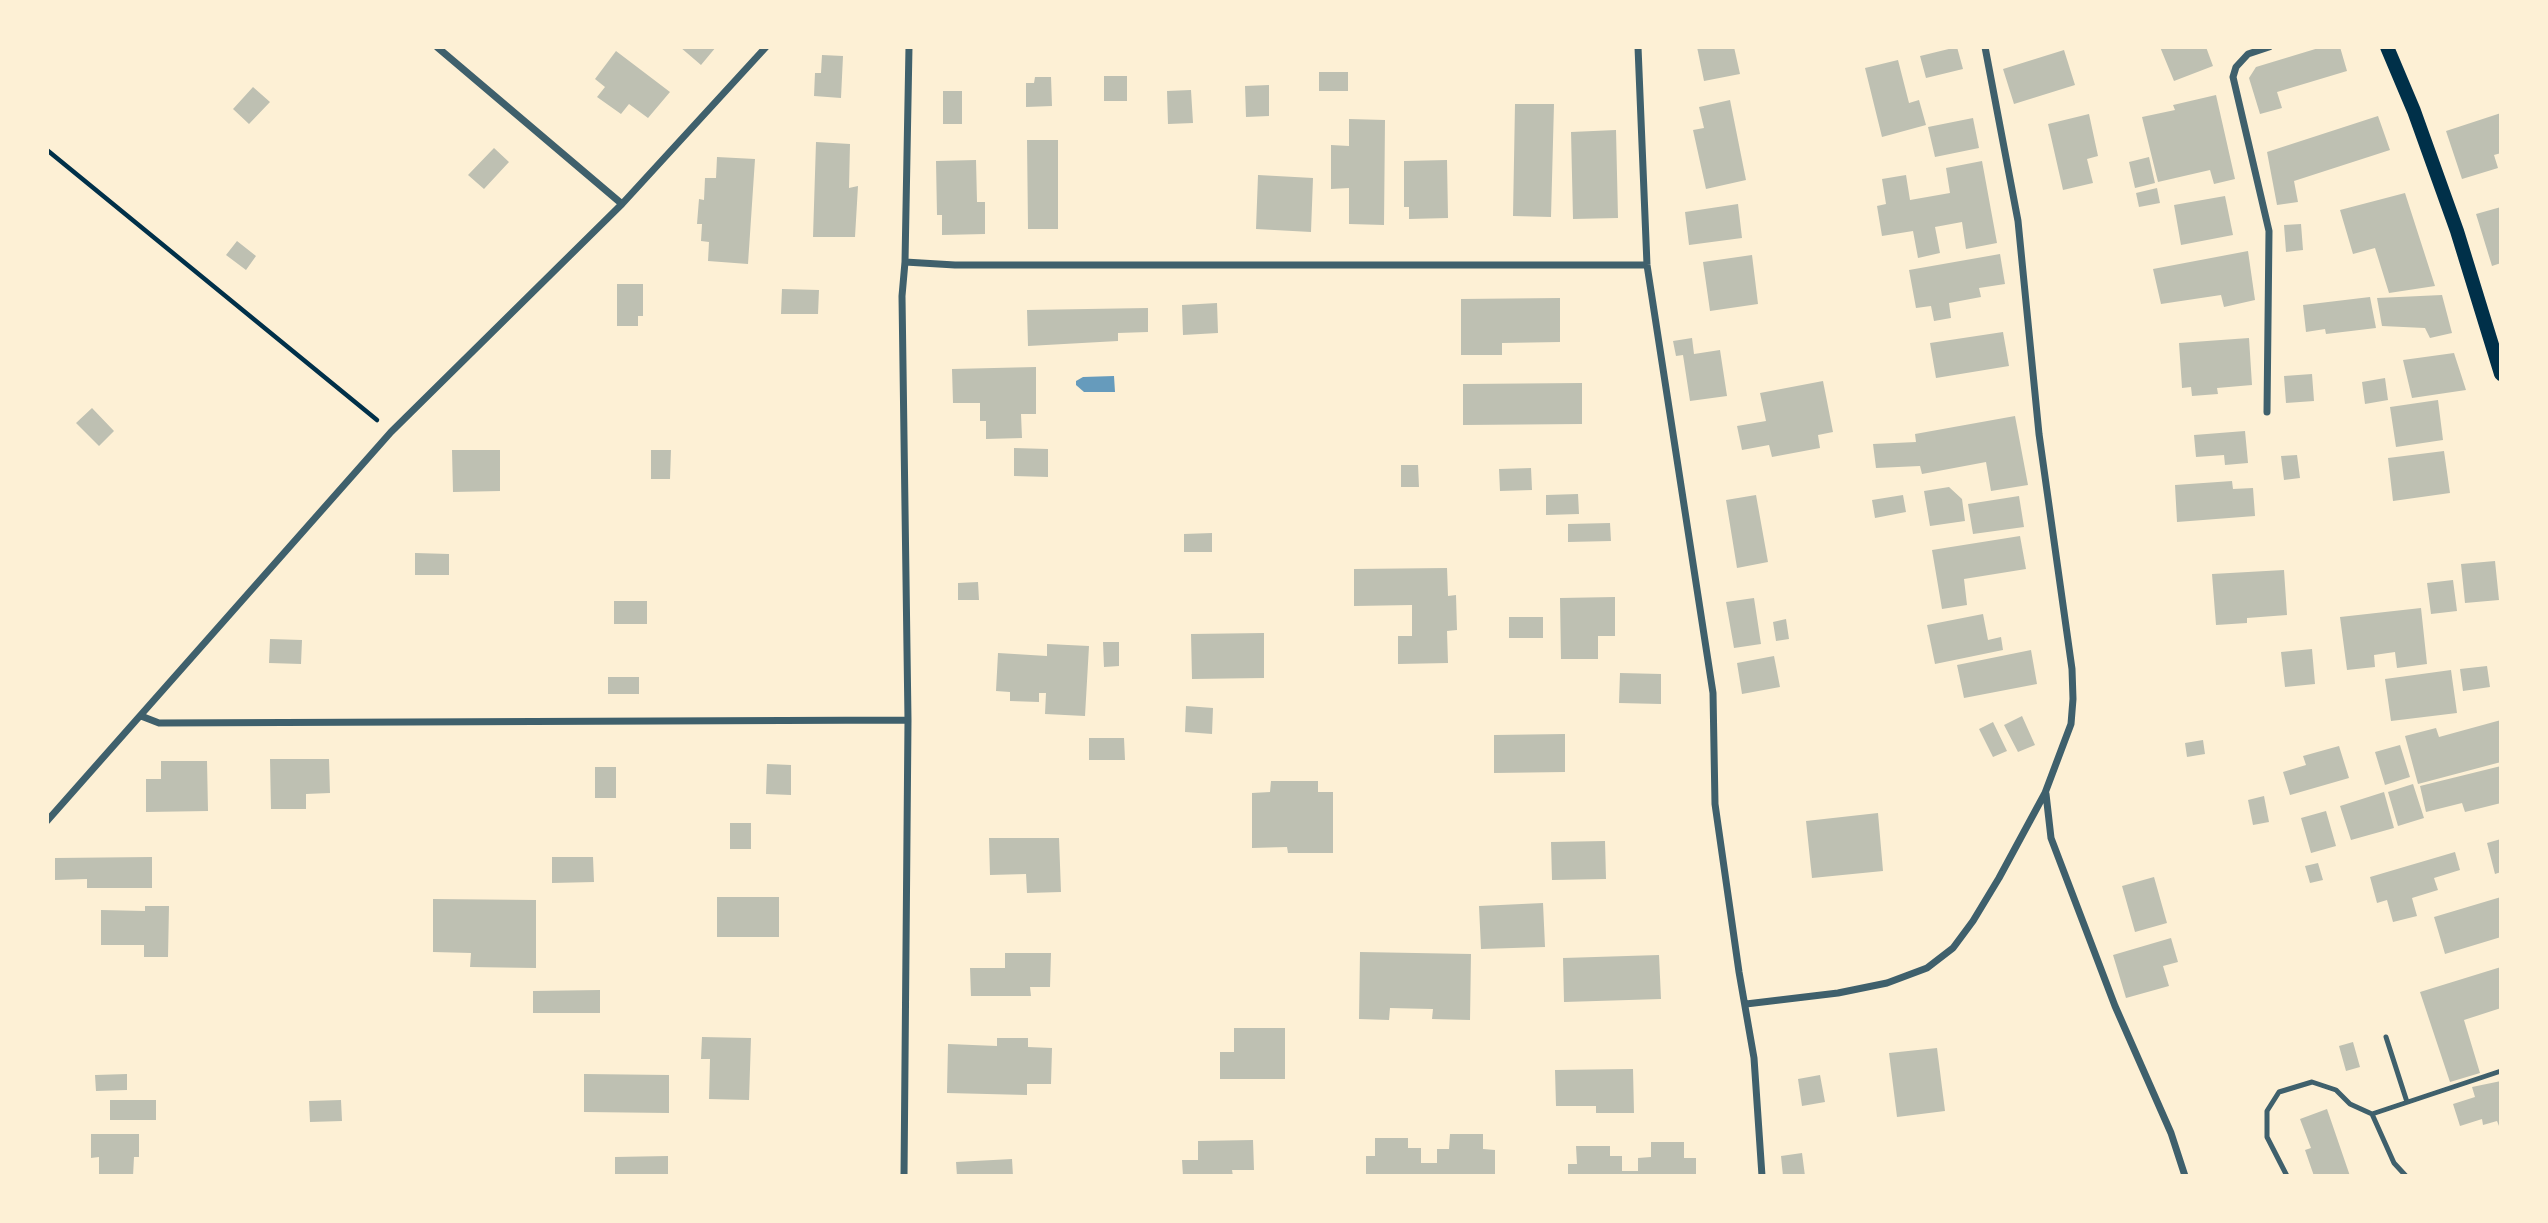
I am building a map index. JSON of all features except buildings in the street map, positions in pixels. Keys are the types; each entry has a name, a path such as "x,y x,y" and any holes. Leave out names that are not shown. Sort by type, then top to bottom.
{"main road":[{"path":"2387,47 2414,111 2457,231 2501,374"}],"street":[{"path":"437,47 622,204"},
{"path":"47,821 391,432 622,204 766,47"},
{"path":"904,1176 908,720 902,296 909,47"},
{"path":"1638,47 1647,265 1713,693 1715,804 1739,972 1755,1058 1762,1176"},
{"path":"1746,1004 1838,993 1887,983 1927,968 1953,948 1973,921 2045,793 2071,724 2072,669 2041,448 2018,221 1985,47"},
{"path":"2267,412 2269,232 2233,77 2236,67 2248,54 2269,47"},
{"path":"905,262 955,265 1647,265"},
{"path":"141,716 159,723 908,720"},
{"path":"2045,793 2051,838 2115,1006 2171,1133 2185,1176"}],"lane":[{"path":"2386,1037 2407,1102"},
{"path":"2372,1114 2501,1071"},
{"path":"2287,1176 2267,1137 2267,1111 2279,1092 2312,1082 2336,1090 2350,1104 2372,1114 2394,1163 2406,1176"}],"path":[{"path":"47,150 391,432"}],"water":[{"path":"1114,376 1115,392 1084,392 1076,385 1076,381 1083,377"}]}
